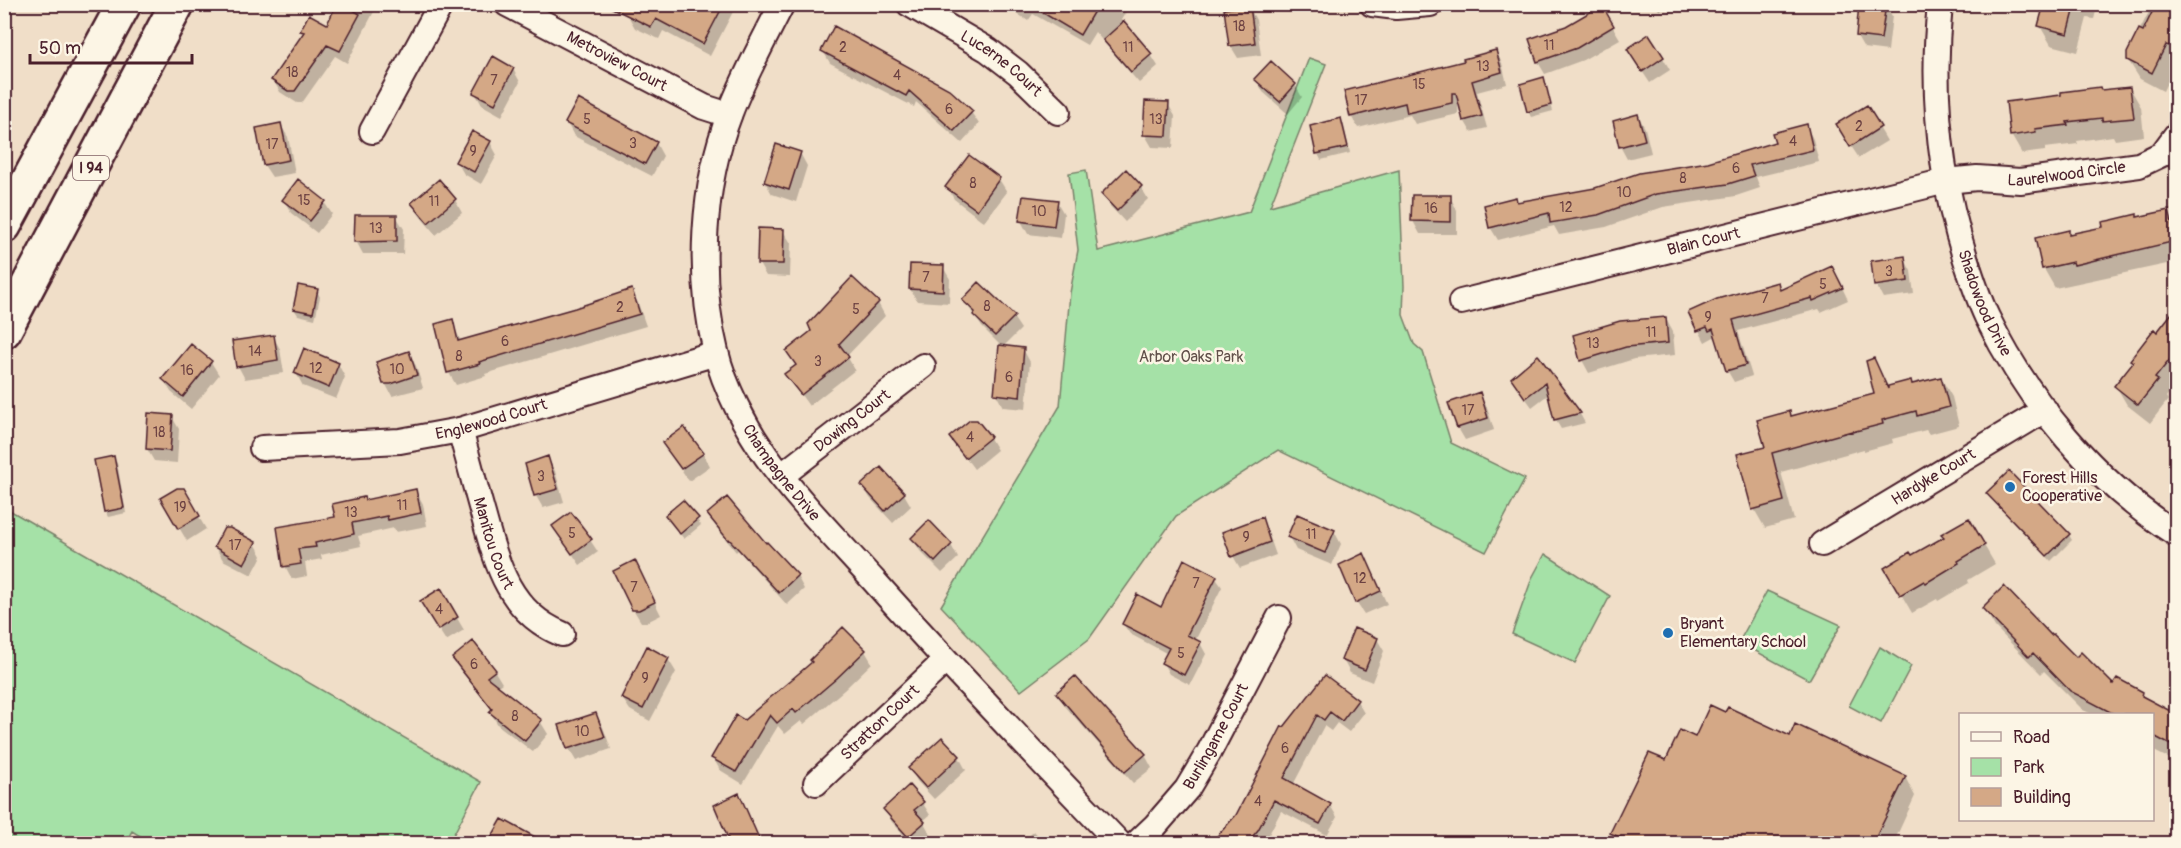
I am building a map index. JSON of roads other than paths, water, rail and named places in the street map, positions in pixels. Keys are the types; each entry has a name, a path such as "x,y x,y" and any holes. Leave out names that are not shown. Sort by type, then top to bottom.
{"highway":[{"path":"4,226 124,4"},
{"name":"I 94","path":"4,331 177,4"}],"street":[{"path":"372,131 441,4"},
{"name":"Metroview Court","path":"507,4 704,107 729,115"},
{"name":"Champagne Drive","path":"783,4 747,73 729,115 717,153 708,199 705,265 716,353 736,403 750,430 781,476 945,661 1120,843"},
{"name":"Lucerne Court","path":"909,4 988,50 1018,73 1058,111"},
{"path":"1372,4 1396,7 1430,4"},
{"name":"Shadowood Drive","path":"1941,4 1936,71 1941,155 1955,225 1986,315 2007,354 2045,410 2078,452 2144,512 2176,534"},
{"name":"Laurelwood Circle","path":"1946,181 1991,178 2020,181 2139,165 2162,154 2176,135"},
{"name":"Blain Court","path":"1461,302 1946,181"},
{"name":"Englewood Court","path":"261,448 400,441 460,430 716,353"},
{"name":"Dowing Court","path":"781,476 923,366"},
{"name":"Hardyke Court","path":"1822,544 2045,410"},
{"name":"Manitou Court","path":"460,430 495,559 510,591 529,615 544,627 562,634"},
{"name":"Burlingame Court","path":"1137,843 1155,826 1186,789 1209,752 1279,618"},
{"name":"Stratton Court","path":"816,783 945,661"}],"place":[{"name":"Forest Hills Cooperative","path":"2010,487"},
{"name":"Bryant Elementary School","path":"1668,633"}],"park label":[{"name":"Arbor Oaks Park","path":"1191,357"}]}
